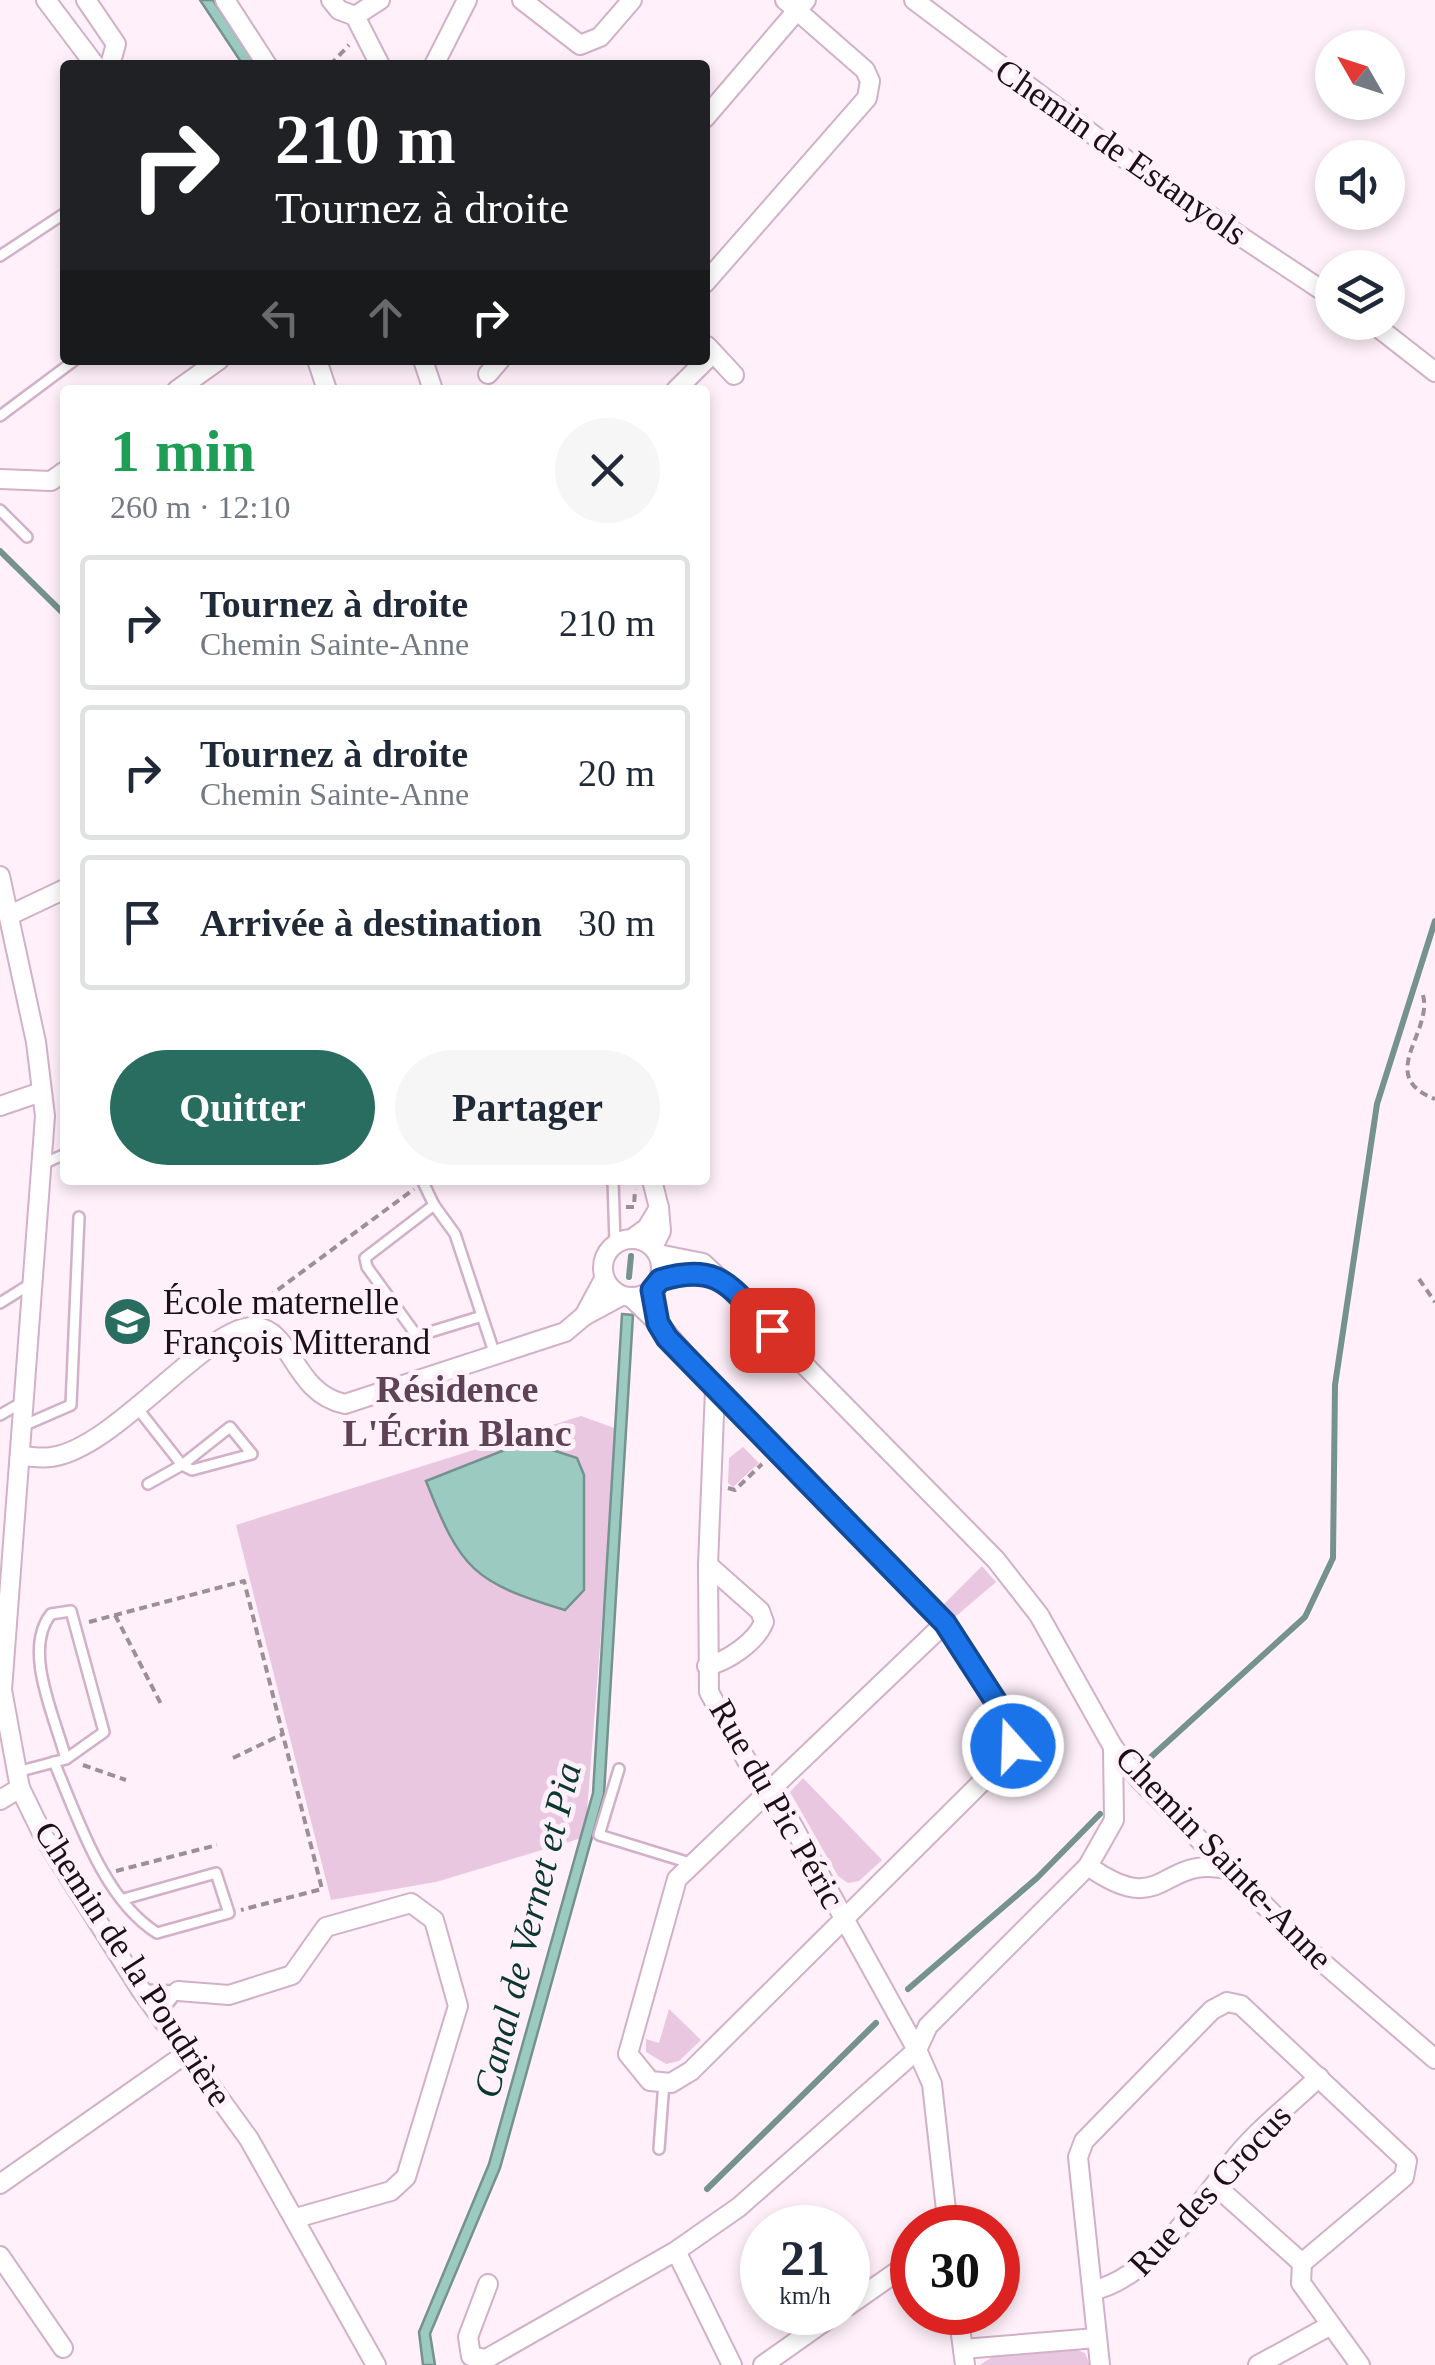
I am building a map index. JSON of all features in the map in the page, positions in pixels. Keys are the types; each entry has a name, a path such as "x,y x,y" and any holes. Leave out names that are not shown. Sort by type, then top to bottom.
{"street":[{"path":"46,0 90,60"},
{"path":"86,0 116,44 111,60"},
{"path":"225,0 264,60"},
{"path":"331,0 360,24 378,60"},
{"path":"360,24 380,0"},
{"path":"437,60 467,0"},
{"path":"522,0 580,45 600,37 632,0"},
{"name":"Chemin de Estanyols","path":"914,0 1136,167 1315,286"},
{"path":"710,112 796,3 865,70 870,81 867,98 710,277"},
{"path":"1394,340 1435,372"},
{"path":"710,350 734,375"},
{"path":"184,385 212,365"},
{"path":"680,385 696,365"},
{"path":"0,479 60,482"},
{"name":"Chemin de la Poudrière","path":"1,883 36,1042 45,1116 28,1398 2,1690 18,1780 44,1837 141,1990 249,2138 376,2365"},
{"path":"10,915 60,891"},
{"path":"0,1106 41,1092"},
{"path":"653,1185 662,1231 655,1250 658,1323"},
{"path":"584,1316 604,1279 603,1259 647,1228 658,1208"},
{"path":"624,1241 655,1250"},
{"name":"Chemin Sainte-Anne","path":"655,1250 703,1263 720,1278 996,1560 1039,1615 1113,1747 1177,1819 1234,1870 1314,1955 1435,2059"},
{"path":"20,1456 52,1458 115,1426 194,1359 243,1328 255,1327 273,1334 314,1392 345,1404 564,1332 584,1316 656,1285 701,1271 720,1278"},
{"path":"604,1279 658,1323 715,1388 945,1623 1013,1728 1013,1746 1004,1761 690,2071 664,2082 650,2080 628,2054 673,1888 693,1864 945,1623"},
{"name":"Rue du Pic Péric","path":"715,1388 708,1565 709,1692 845,1920 917,2050 932,2084 945,2205"},
{"path":"714,1421 747,1420"},
{"path":"707,1666 722,1663 760,1632 764,1622 760,1611 708,1565"},
{"path":"488,2284 468,2337 471,2356 486,2358 676,2251 739,2207 917,2050 928,2026 1088,1866 1114,1820 1110,1778 1113,1747"},
{"path":"0,1800 18,1780"},
{"path":"1088,1866 1116,1886 1142,1890 1206,1864 1234,1870"},
{"path":"178,1991 229,1996 292,1975 326,1928 411,1902 434,1920 458,2006 406,2178 390,2191 296,2218"},
{"path":"1100,2365 1078,2158 1084,2141 1212,2010 1227,2002 1242,2005 1407,2161 1404,2177 1302,2263"},
{"path":"0,2184 187,2053"},
{"name":"Rue des Crocus","path":"1094,2290 1120,2284 1217,2187 1232,2162 1319,2077"},
{"path":"1217,2187 1302,2263 1302,2283 1360,2365"},
{"path":"676,2251 732,2365"},
{"path":"0,2256 64,2348"},
{"path":"1258,2365 1331,2324"},
{"path":"763,2365 805,2335"},
{"path":"964,2357 1096,2338"}],"lane":[{"path":"0,256 60,216"},
{"path":"0,400 4,413 68,365"},
{"path":"0,510 27,537"},
{"path":"40,1165 60,1156"},
{"path":"425,1185 455,1234 478,1317 494,1355"},
{"path":"615,1185 624,1241"},
{"path":"434,1205 365,1258 417,1336 478,1317"},
{"path":"25,1425 71,1405 79,1217"},
{"path":"0,1303 34,1282"},
{"path":"0,1415 28,1398"},
{"path":"138,1408 182,1464 192,1470 252,1454 230,1428 182,1464 148,1484"},
{"path":"18,1780 66,1759 104,1732 71,1612 52,1614 40,1628 38,1650 66,1759"},
{"path":"54,1762 106,1873 138,1921 157,1933 228,1914 216,1873 124,1899"},
{"path":"620,1769 599,1835 693,1864"},
{"path":"141,1990 178,1991"},
{"path":"159,2015 178,1991"},
{"path":"659,2149 664,2082"}],"path":[{"path":"334,60 360,24"},
{"path":"1422,995 1427,1010 1407,1057 1408,1076 1419,1093 1435,1099"},
{"path":"255,1327 268,1298 418,1185"},
{"path":"334,1249 365,1258"},
{"path":"1420,1279 1435,1302"},
{"path":"712,1483 735,1490 762,1464 770,1441"},
{"path":"75,1625 244,1581 322,1888 228,1914"},
{"path":"115,1615 161,1704"},
{"path":"232,1758 282,1734"},
{"path":"66,1759 126,1780"},
{"path":"106,1873 218,1845"}],"shaded area":[{"path":"200,0 213,0 253,60 240,60"},
{"name":"Canal de Vernet et Pia","path":"622,1314 633,1315 604,1794 500,2168 430,2334 435,2365 423,2365 419,2332 489,2164 593,1793"},
{"path":"581,1416 617,1429 585,1837 436,1882 331,1900 236,1525"},
{"path":"537,1445 577,1458 584,1475 584,1590 565,1610 509,1591 474,1568 450,1535 426,1481 507,1449"},
{"path":"743,1447 759,1463 733,1487 728,1483 729,1458"},
{"path":"982,1566 996,1582 955,1617 944,1604"},
{"path":"803,1778 882,1860 859,1881 848,1883 838,1876 790,1792"},
{"path":"669,2009 701,2040 679,2061 666,2064 646,2052 646,2039 659,2043"},
{"path":"1072,2348 1085,2353 1090,2365 980,2365 992,2357"}],"waterway":[{"path":"0,551 60,610"},
{"path":"1141,1766 1305,1617 1333,1558 1335,1385 1377,1104 1435,921"},
{"path":"629,1277 631,1256"},
{"path":"908,1989 1037,1878 1100,1814"},
{"path":"707,2189 876,2023"}],"place":[{"name":"École maternelle François Mitterand","path":"128,1322"}],"district":[{"name":"Résidence L'Écrin Blanc","path":"457,1411"}],"route":[{"path":"772,1330 720,1278 701,1271 660,1280 652,1290 658,1323 667,1338 945,1623 1013,1728 1013,1746"}]}
